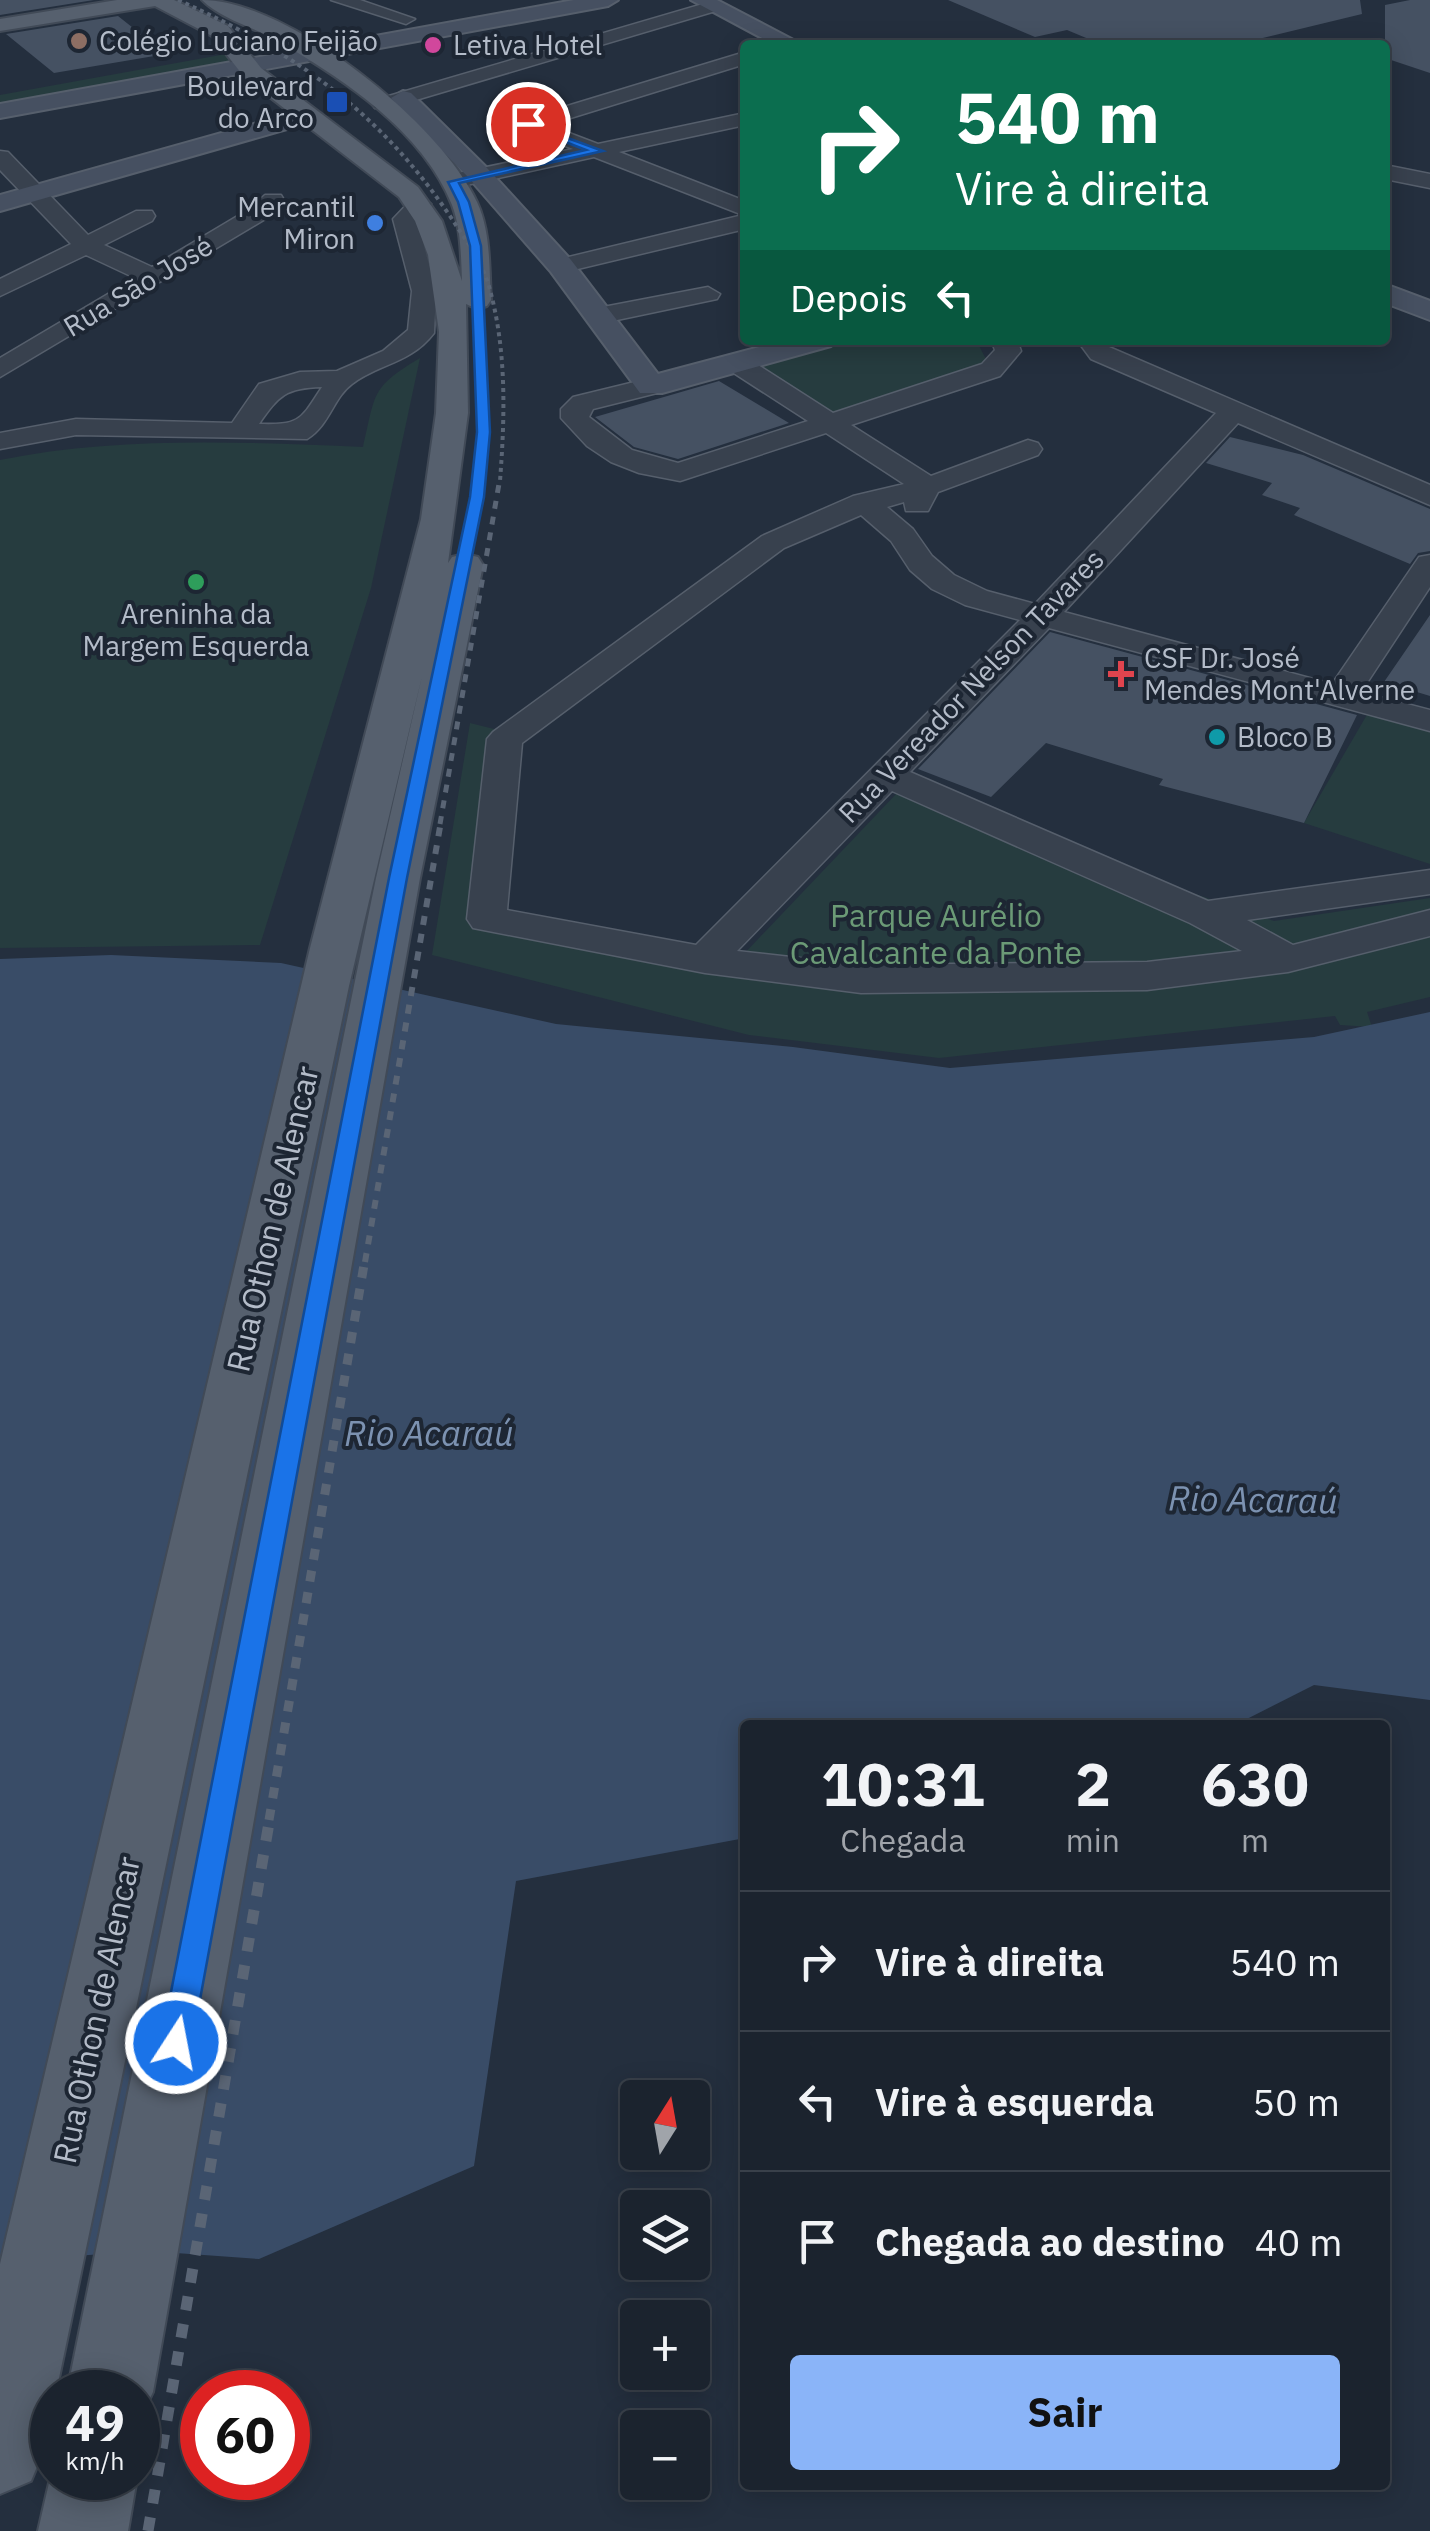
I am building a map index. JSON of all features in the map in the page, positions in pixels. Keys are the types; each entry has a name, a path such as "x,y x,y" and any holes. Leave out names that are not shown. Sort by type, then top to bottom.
{"main road":[{"path":"0,25 157,0"},
{"name":"Rua Othon de Alencar","path":"114,2370 444,489 454,343 440,249 420,204 307,116 242,59 220,31 157,0"},
{"path":"212,0 305,46 393,101 429,149 466,177 562,266 651,386 803,345"},
{"path":"305,46 406,19 520,0"},
{"path":"0,112 305,46 608,0"},
{"path":"707,3 780,40"},
{"path":"0,92 242,59"},
{"path":"0,203 307,116"},
{"path":"466,177 464,202 475,246 483,412"},
{"path":"1390,295 1430,314"},
{"path":"1390,314 1430,314"},
{"name":"Rua Othon de Alencar","path":"0,2450 374,878 470,536"},
{"path":"83,2531 89,2500"}],"street":[{"path":"340,0 406,19"},
{"path":"393,101 707,3"},
{"path":"740,60 528,124 740,207"},
{"path":"466,177 740,120"},
{"path":"719,124 740,131"},
{"path":"0,157 86,246 153,277"},
{"path":"1390,175 1430,180"},
{"name":"Rua São José","path":"0,369 259,213 273,200"},
{"path":"240,431 270,390 281,384 341,379 392,358 421,333 424,291 406,219 420,204"},
{"path":"0,289 144,216"},
{"path":"562,266 740,223"},
{"path":"598,316 708,294"},
{"path":"651,386 583,403 575,409 575,418 593,440 619,455 657,470 680,472 991,370 1008,352 1006,345"},
{"path":"1094,345 1100,353 1430,496"},
{"path":"738,364 927,486"},
{"path":"0,441 76,427 297,433 312,424 341,379"},
{"name":"Rua Vereador Nelson Tavares","path":"705,960 1042,616 1235,410"},
{"path":"1028,449 927,486 863,502 773,542 505,739 487,919 705,960 861,980 1147,976 1288,960 1430,923"},
{"path":"902,534 927,486"},
{"path":"863,502 902,534 921,562 943,582 976,598 1430,721"},
{"path":"1341,696 1430,564"},
{"path":"884,774 1204,914 1288,960"},
{"path":"1204,914 1430,882"}],"green space":[{"name":"Boulevard do Arco","path":"226,54 235,62 0,106 0,95"},
{"path":"832,345 979,345 988,363 837,416 752,365"},
{"path":"420,358 371,588 260,945 0,948 0,460 134,444 363,447 370,415 383,385"},
{"path":"1368,713 1430,731 1430,864 1304,823"},
{"name":"Parque Aurélio Cavalcante da Ponte","path":"470,723 502,731 471,914 742,956 898,792 1274,921 1430,898 1430,997 1367,1012 1372,1027 1340,1025 1335,1016 939,1058 749,1035 432,955"}],"water":[{"name":"Rio Acaraú","path":"111,955 281,963 556,1024 793,1047 950,1068 1314,1037 1430,1012 1430,1700 1314,1685 1245,1720 740,1720 740,1839 516,1881 474,2166 259,2259 148,2251 0,2261 0,959"}],"building":[{"path":"0,0 94,0 0,15"},
{"path":"948,0 1360,0 1362,14 1255,40 1091,40 1067,30 1035,37"},
{"path":"1430,0 1430,73 1390,60 1390,40 1385,40 1385,5"},
{"name":"Colégio Luciano Feijão","path":"118,16 166,54 54,73 6,34"},
{"path":"719,381 789,423 678,459 634,447 595,417"},
{"path":"1230,437 1303,455 1430,509 1430,551 1418,553 1410,564 1294,515 1300,508 1262,495 1272,483 1206,463"},
{"path":"1430,615 1430,696 1384,682"},
{"path":"1050,632 1357,715 1304,823 1159,785 1163,779 1046,743 991,797 918,769"}],"railway":[{"path":"178,0 260,41 330,88 393,145 450,216 481,265 499,332 503,381 500,481"},
{"path":"440,824 500,478"},
{"path":"365,1262 441,821"},
{"path":"269,1820 365,1259"},
{"path":"148,2531 270,1817"}],"place":[{"name":"Colégio Luciano Feijão","path":"79,41"},
{"name":"Letiva Hotel","path":"433,45"},
{"name":"Boulevard do Arco","path":"337,102"},
{"name":"Mercantil Miron","path":"375,223"},
{"name":"Areninha da Margem Esquerda","path":"196,582"},
{"name":"CSF Dr. José Mendes Mont'Alverne","path":"1121,674"},
{"name":"Bloco B","path":"1217,737"}],"route":[{"path":"176,2043 398,878 477,497 484,432 475,246 464,202 453,182 478,173 598,151 528,124"}]}
